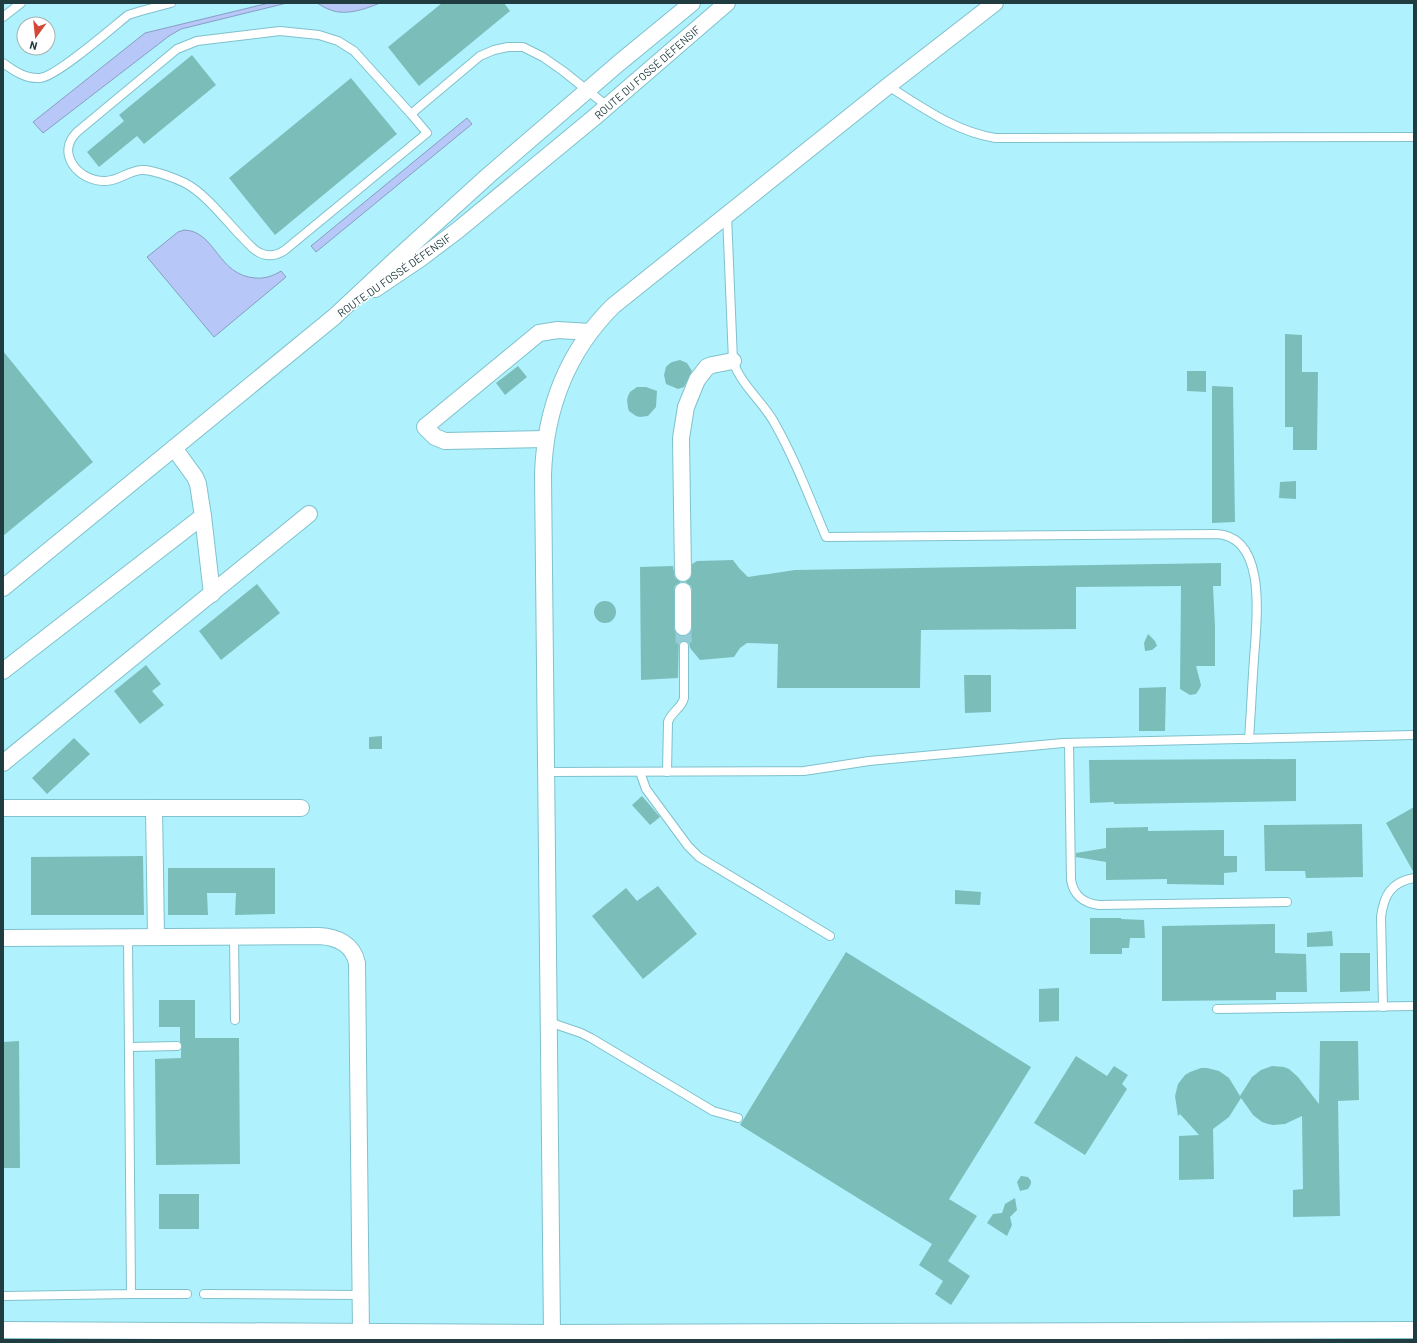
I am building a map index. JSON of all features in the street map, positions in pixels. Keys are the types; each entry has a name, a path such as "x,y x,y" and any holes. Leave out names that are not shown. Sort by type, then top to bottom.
{"street":[{"name":"ROUTE DU FOSSÉ DÉFENSIF","path":"334,317 489,175 692,3"},
{"name":"ROUTE DU FOSSÉ DÉFENSIF","path":"334,317 421,258 447,238 607,106 727,3"},
{"path":"552,1333 543,483 545,440 552,408 564,375 579,348 606,313 620,300 888,86 996,3"},
{"path":"3,588 334,317"},
{"path":"545,440 445,441 435,437 425,427 540,333 558,330 590,332"},
{"path":"683,573 681,438 686,407 697,380 707,367 733,361"},
{"path":"174,448 198,484 212,594"},
{"path":"3,763 309,514"},
{"path":"3,671 203,516"},
{"path":"683,591 684,627"},
{"path":"3,808 301,808"},
{"path":"154,808 156,936"},
{"path":"3,938 128,936 326,936 346,944 352,950 355,956 357,968 361,1332"},
{"path":"3,1330 343,1336 361,1332 552,1333 1414,1330"}],"lane":[{"path":"3,17 21,3"},
{"path":"3,63 24,76 39,78 45,77 61,68 141,3"},
{"path":"128,15 141,10 171,3"},
{"path":"280,32 309,34 329,38 346,46 360,56 411,114 427,133 285,250 275,255 265,255 255,250 200,193 183,182 143,170 131,172 108,181 97,181 83,175 78,171 70,160 68,154 70,142 77,132 177,49 190,43 204,40 280,32"},
{"path":"411,114 480,56 508,46 523,47 536,53 554,64 607,106"},
{"path":"888,86 953,125 974,134 995,138 1414,137"},
{"path":"727,215 733,361 739,374 773,420 782,436 826,537 1216,534 1228,536 1242,546 1250,561 1256,582 1257,594 1249,739"},
{"path":"667,772 668,722 671,715 681,706 684,698 684,646"},
{"path":"546,772 809,771 869,761 1069,743 1414,735"},
{"path":"1069,743 1071,880 1072,887 1079,898 1092,904 1099,905 1288,902"},
{"path":"640,772 646,789 688,846 699,857 830,936"},
{"path":"1383,1007 1382,909 1387,894 1392,888 1398,883 1414,878"},
{"path":"128,936 131,1294"},
{"path":"234,936 235,1020"},
{"path":"1217,1009 1414,1006"},
{"path":"549,1022 591,1038 718,1113 738,1118"},
{"path":"129,1047 177,1046"},
{"path":"3,1296 187,1294"},
{"path":"204,1294 360,1295"}],"water":[{"path":"269,3 287,3 181,29 169,36 43,133 33,122 145,33"},
{"path":"317,3 380,3 349,12 337,12 325,8"},
{"path":"467,118 472,124 316,252 311,246"},
{"path":"184,230 195,232 203,238 211,245 224,262 242,275 262,278 272,276 281,271 286,277 214,337 147,257 178,232"}],"building":[{"path":"442,3 504,3 510,11 419,86 388,47"},
{"path":"192,55 216,85 144,144 137,136 99,167 87,152 124,121 119,115"},
{"path":"351,78 397,134 275,235 229,178"},
{"path":"1285,334 1302,335 1302,372 1318,372 1317,450 1293,450 1293,427 1285,427"},
{"path":"3,351 93,462 3,536"},
{"path":"680,360 687,363 692,371 684,387 678,389 666,384 664,375 666,367 669,364"},
{"path":"518,366 527,377 505,395 496,383"},
{"path":"1187,371 1206,371 1206,392 1187,391"},
{"path":"1212,386 1233,387 1235,522 1212,523"},
{"path":"637,387 646,387 657,391 656,407 648,416 636,416 629,411 627,400 628,396 630,392"},
{"path":"1296,481 1296,499 1279,498 1280,482"},
{"path":"733,560 748,577 795,570 1221,563 1221,586 1213,586 1215,666 1196,666 1201,685 1196,694 1190,695 1180,689 1181,586 1076,587 1076,629 921,630 920,688 777,688 778,644 747,643 740,648 734,657 700,660 690,648 689,643 683,641 679,636 678,678 641,680 640,567 673,566 675,578 681,582 675,586 674,591 674,627 678,635 683,636 691,632 692,627 692,591 691,586 685,582 691,577 692,564 697,561"},
{"path":"257,584 280,613 221,660 199,631"},
{"path":"605,601 609,602 615,608 615,616 609,622 605,623 601,622 595,616 594,612 595,608 601,602"},
{"path":"1148,634 1155,641 1157,646 1152,650 1145,651 1144,643"},
{"path":"146,665 161,684 152,691 164,705 140,724 114,691"},
{"path":"964,675 991,675 991,712 965,713"},
{"path":"1166,687 1165,731 1139,731 1139,688"},
{"path":"382,736 382,749 369,749 369,737"},
{"path":"74,738 90,754 47,794 32,778"},
{"path":"1296,759 1296,801 1114,804 1114,802 1090,803 1089,760"},
{"path":"642,796 660,817 650,825 632,805"},
{"path":"1414,807 1414,873 1386,823"},
{"path":"1362,824 1363,877 1306,878 1305,871 1265,871 1264,825"},
{"path":"1148,827 1148,831 1224,830 1224,856 1237,856 1237,872 1224,873 1224,885 1167,884 1167,879 1106,880 1106,862 1076,857 1076,853 1106,848 1106,828"},
{"path":"143,856 144,915 31,915 31,857"},
{"path":"168,868 275,868 275,914 235,915 236,893 207,893 208,915 168,915"},
{"path":"658,886 697,934 643,979 592,916 626,888 637,901"},
{"path":"955,890 981,892 980,905 955,904"},
{"path":"1090,918 1144,920 1145,938 1130,938 1129,948 1122,948 1122,954 1090,954"},
{"path":"1275,924 1275,953 1306,954 1307,992 1276,992 1276,1000 1162,1001 1162,926"},
{"path":"1332,931 1333,946 1307,947 1307,933"},
{"path":"846,952 1031,1067 949,1199 977,1216 948,1261 970,1276 951,1305 935,1294 943,1281 919,1265 932,1244 740,1125"},
{"path":"1340,953 1370,953 1370,991 1340,992"},
{"path":"1059,988 1059,1021 1039,1022 1039,989"},
{"path":"159,1000 195,1000 195,1038 239,1038 240,1164 156,1165 155,1059 181,1058 182,1046 180,1042 180,1027 159,1027"},
{"path":"19,1041 20,1168 3,1168 3,1042"},
{"path":"1320,1041 1358,1041 1359,1100 1338,1101 1340,1216 1293,1217 1293,1190 1303,1189 1302,1116 1285,1124 1268,1124 1262,1122 1253,1115 1241,1098 1229,1117 1213,1129 1214,1179 1179,1180 1179,1136 1199,1135 1180,1114 1178,1116 1175,1096 1178,1084 1185,1075 1201,1068 1219,1071 1229,1078 1240,1096 1252,1077 1261,1070 1272,1066 1284,1067 1289,1069 1298,1077 1319,1104"},
{"path":"1076,1056 1107,1076 1114,1066 1128,1075 1122,1084 1127,1089 1085,1155 1034,1123"},
{"path":"1021,1176 1028,1177 1031,1184 1028,1189 1020,1191 1017,1182"},
{"path":"159,1194 199,1194 199,1229 159,1229"},
{"path":"1015,1198 1017,1210 1010,1217 1012,1225 1007,1236 987,1223 993,1214 1002,1213 1005,1204"}],"tunnel":[{"path":"683,627 684,646"}]}
